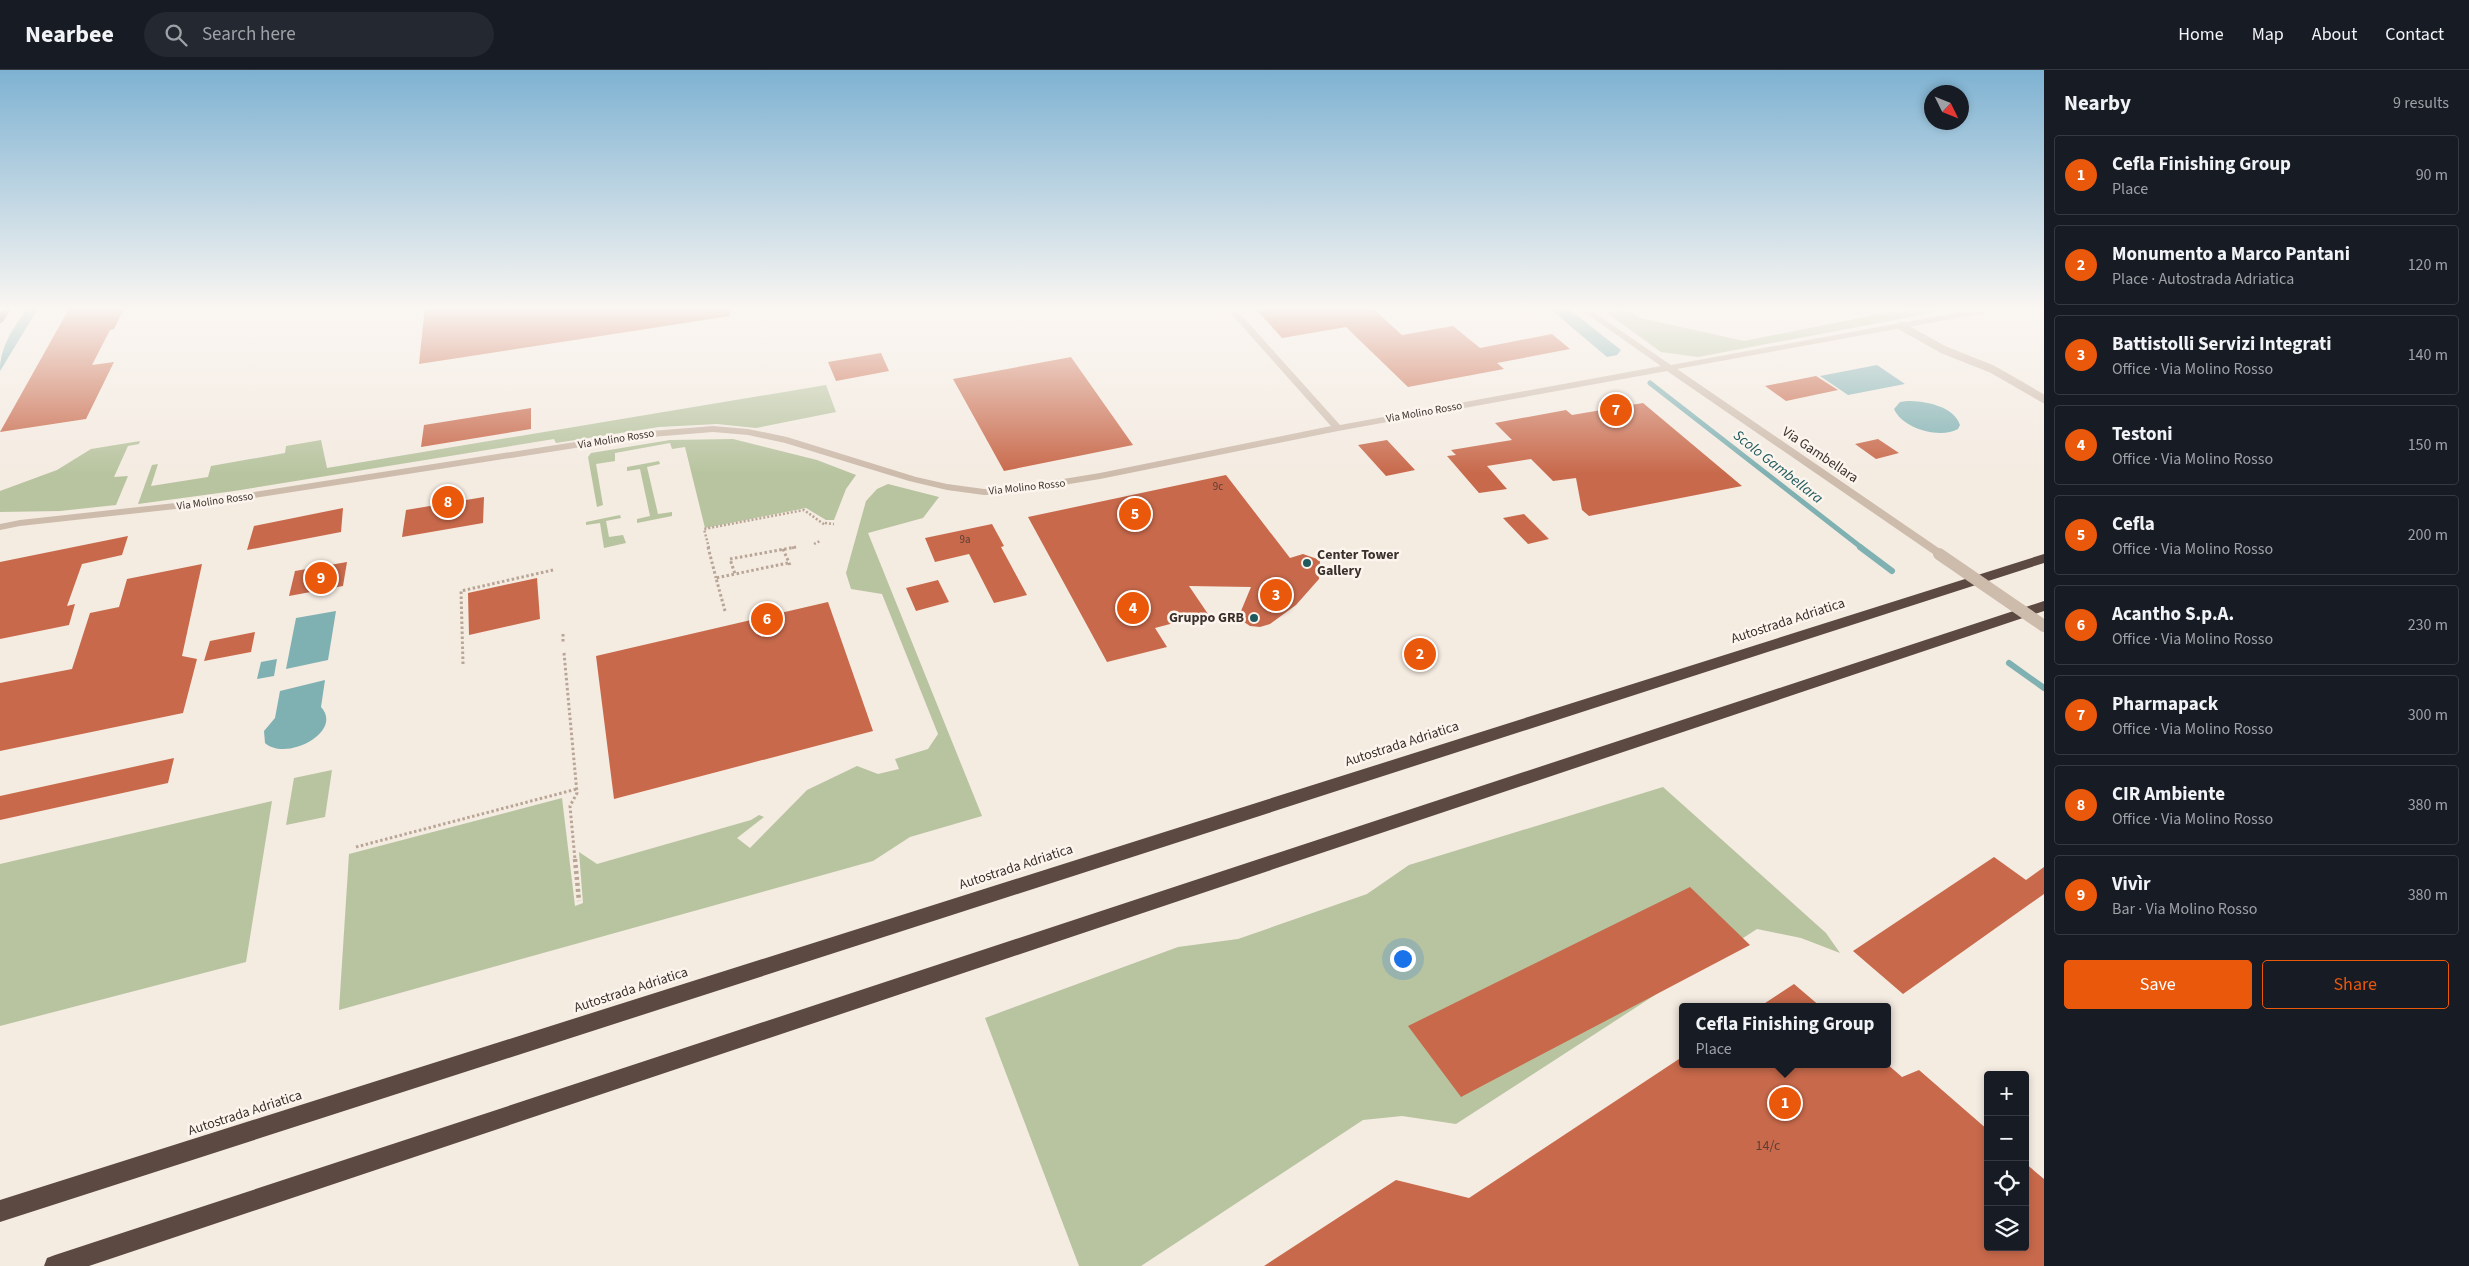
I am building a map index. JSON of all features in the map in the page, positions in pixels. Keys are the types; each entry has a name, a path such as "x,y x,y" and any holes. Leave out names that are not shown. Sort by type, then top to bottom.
{"highway":[{"name":"Autostrada Adriatica","path":"0,1211 2044,558"},
{"path":"55,1266 2044,606"}],"street":[{"path":"1279,363 1338,428"},
{"name":"Via Gambellara","path":"1659,363 2044,626"},
{"name":"Via Molino Rosso","path":"0,527 20,523 203,503 677,431 713,429 748,432 787,440 913,479 947,487 984,492 1008,491 1056,484 1338,428 1702,363"},
{"name":"Via Molino Rosso","path":"0,521 20,523"}],"lane":[{"path":"1976,363 1992,369 2044,399"}],"path":[{"path":"725,611 704,529 804,510 825,524 834,524"},
{"path":"814,544 820,541"},
{"path":"735,574 730,559 796,546"},
{"path":"716,578 789,564 783,549"},
{"path":"462,664 461,591 553,570"},
{"path":"563,634 564,643"},
{"path":"564,653 577,789 577,793 570,806 579,900"},
{"path":"356,847 577,789"}],"green space":[{"path":"826,385 836,412 756,428 717,424 659,427 556,443 554,439 234,491 138,504 152,465 158,464 151,486 208,477 211,466 285,453 286,446 321,440 327,468"},
{"path":"733,439 817,460 856,475 846,489 834,520 826,520 806,508 705,528 685,447 672,449 670,443 615,453 615,461 596,464 603,505 597,507 588,457 591,453 670,440"},
{"path":"140,441 139,444 128,446 114,477 128,476 116,505 60,511 0,512 0,491 57,470 91,449"},
{"path":"659,461 660,464 647,467 658,514 672,512 672,516 637,523 637,519 650,516 640,469 627,471 627,467"},
{"path":"888,484 939,497 923,518 868,533 982,816 910,837 873,861 339,1010 349,854 562,798 575,906 583,903 579,852 597,864 751,820 759,815 764,817 737,838 750,848 807,790 857,766 878,774 899,769 895,759 928,749 938,734 882,594 851,589 846,573 866,501 877,489"},
{"path":"620,515 621,518 606,521 609,537 623,535 626,543 604,548 600,523 586,525 586,522"},
{"path":"332,770 325,817 286,825 294,778"},
{"path":"1663,787 1826,933 1840,953 1801,938 1757,929 1456,1124 1402,1116 1363,1120 1141,1266 1079,1266 985,1018 1178,947 1238,939 1367,894 1409,865"},
{"path":"272,801 246,962 0,1026 0,864"}],"water":[{"path":"1,363 5,363 0,371"},
{"path":"1877,365 1905,384 1848,395 1820,376"},
{"path":"1900,402 1922,402 1945,409 1957,419 1960,425 1958,429 1942,433 1913,427 1905,422 1894,409"},
{"path":"336,611 328,660 286,669 296,618"},
{"path":"277,659 274,676 257,679 261,662"},
{"path":"325,680 321,707 326,717 325,726 319,734 310,742 286,749 274,748 265,743 264,731 275,718 280,691"}],"building":[{"path":"39,363 93,363 92,365 114,363 86,419 0,432"},
{"path":"828,363 885,363 889,371 836,381"},
{"path":"1040,363 1075,363 1133,445 1004,471 953,379"},
{"path":"1383,363 1498,363 1504,369 1408,387"},
{"path":"1816,376 1838,390 1786,401 1765,386"},
{"path":"1643,403 1742,486 1589,516 1582,510 1576,478 1553,481 1531,459 1487,466 1507,489 1479,493 1447,456 1456,455 1451,450 1512,440 1495,423 1566,410 1572,415"},
{"path":"531,408 531,429 421,447 424,425"},
{"path":"1878,439 1899,453 1876,459 1855,444"},
{"path":"1387,440 1415,470 1386,476 1358,445"},
{"path":"1226,475 1290,558 1303,554 1320,560 1319,579 1296,605 1270,624 1260,627 1250,626 1241,620 1241,611 1251,587 1189,586 1208,614 1155,628 1167,647 1107,662 1028,517"},
{"path":"484,497 483,523 402,537 406,510"},
{"path":"343,508 341,532 247,550 254,526"},
{"path":"1524,514 1549,539 1528,544 1503,518"},
{"path":"992,524 1004,546 1001,547 1027,595 994,603 969,554 935,562 925,538"},
{"path":"128,536 122,555 82,564 67,606 75,604 69,625 0,639 0,562"},
{"path":"347,562 343,586 289,596 295,571"},
{"path":"202,564 182,656 197,659 183,713 0,751 0,683 72,669 90,613 119,607 127,579"},
{"path":"537,578 540,619 469,635 468,593"},
{"path":"938,580 949,602 916,611 906,588"},
{"path":"828,602 873,731 614,799 596,656"},
{"path":"255,632 251,652 204,661 210,641"},
{"path":"174,758 168,783 0,820 0,796"},
{"path":"1994,857 2026,880 2044,867 2044,894 1903,994 1853,951"},
{"path":"1690,887 1750,945 1461,1097 1408,1026"},
{"path":"1794,984 1816,1003 1765,1003"},
{"path":"1679,1059 1679,1068 1891,1067 1902,1077 1919,1070 1984,1127 1984,1251 2029,1251 2029,1166 2044,1179 2044,1266 1264,1266 1396,1180 1469,1198"}],"waterway":[{"name":"Scolo Gambellara","path":"1650,383 1862,548"},
{"name":"Scolo Gambellara","path":"1860,547 1892,571"},
{"name":"Scolo Gambellara","path":"2009,663 2044,688"}],"place":[{"name":"Pharmapack","path":"1616,410"},
{"name":"CIR Ambiente","path":"448,502"},
{"name":"Cefla","path":"1135,514"},
{"name":"Center Tower Gallery","path":"1307,563"},
{"name":"Vivìr","path":"321,578"},
{"name":"Battistolli Servizi Integrati","path":"1276,595"},
{"name":"Testoni","path":"1133,608"},
{"name":"Gruppo GRB","path":"1254,618"},
{"name":"Acantho S.p.A.","path":"767,619"},
{"name":"Monumento a Marco Pantani","path":"1420,654"},
{"name":"Cefla Finishing Group","path":"1785,1103"}]}
